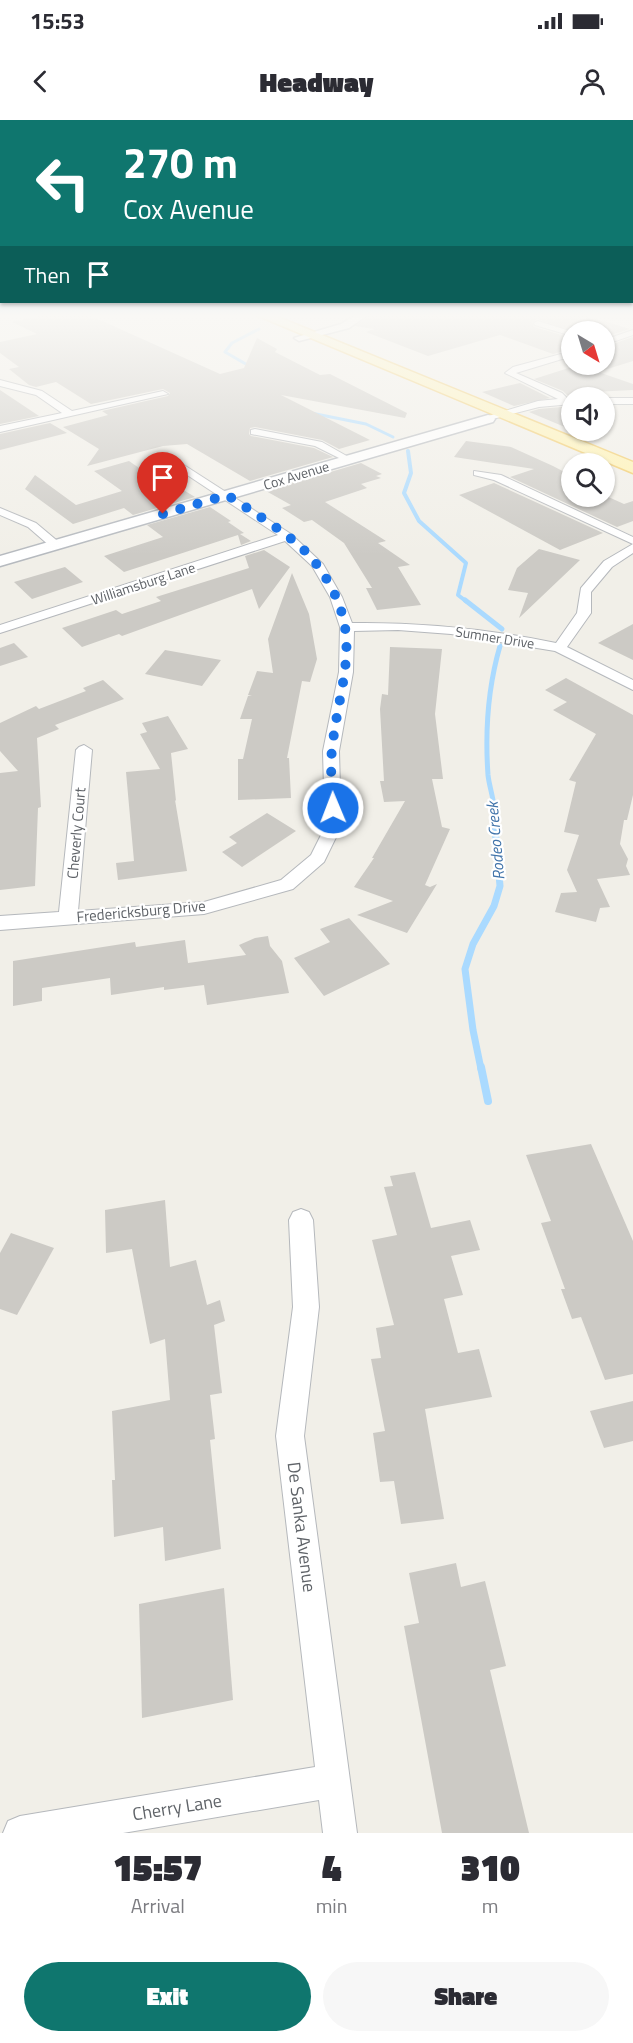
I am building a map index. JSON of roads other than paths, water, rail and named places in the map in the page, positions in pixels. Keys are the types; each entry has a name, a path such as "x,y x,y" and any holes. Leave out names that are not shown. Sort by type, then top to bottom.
{"main road":[{"path":"432,395 567,453"},
{"path":"458,395 633,468"},
{"name":"Cox Avenue","path":"0,561 488,419"},
{"path":"615,474 633,481"}],"street":[{"path":"42,395 69,413"},
{"path":"0,429 158,395"},
{"path":"615,404 633,401"},
{"path":"488,419 538,404 561,402"},
{"path":"255,432 318,444 347,459"},
{"name":"Fredericksburg Drive","path":"0,923 204,908 287,885 318,858 333,827 331,751 346,672 347,627 336,597 317,564 287,536 170,459"},
{"path":"478,473 497,477 633,541"},
{"path":"0,511 32,525 55,544"},
{"name":"Williamsburg Lane","path":"0,629 287,536"},
{"path":"559,648 584,613 585,591 608,564 633,548"},
{"name":"Sumner Drive","path":"347,627 398,626 487,633 559,648 633,686"},
{"name":"Cheverly Court","path":"68,917 84,750"},
{"name":"De Sanka Avenue","path":"301,1220 306,1307 290,1436 340,1833"},
{"name":"Cherry Lane","path":"20,1833 334,1781"}],"waterway":[{"name":"Rodeo Creek","path":"311,413 366,424 393,437"},
{"name":"Rodeo Creek","path":"408,451 411,473 404,493 419,521 466,563 458,595 467,602"},
{"name":"Rodeo Creek","path":"465,600 502,629"},
{"name":"Rodeo Creek","path":"494,807 488,775 487,726 490,693 500,646"},
{"name":"Rodeo Creek","path":"481,1069 465,969 473,944 494,906 500,886 493,805"},
{"name":"Rodeo Creek","path":"481,1067 488,1101"}]}
